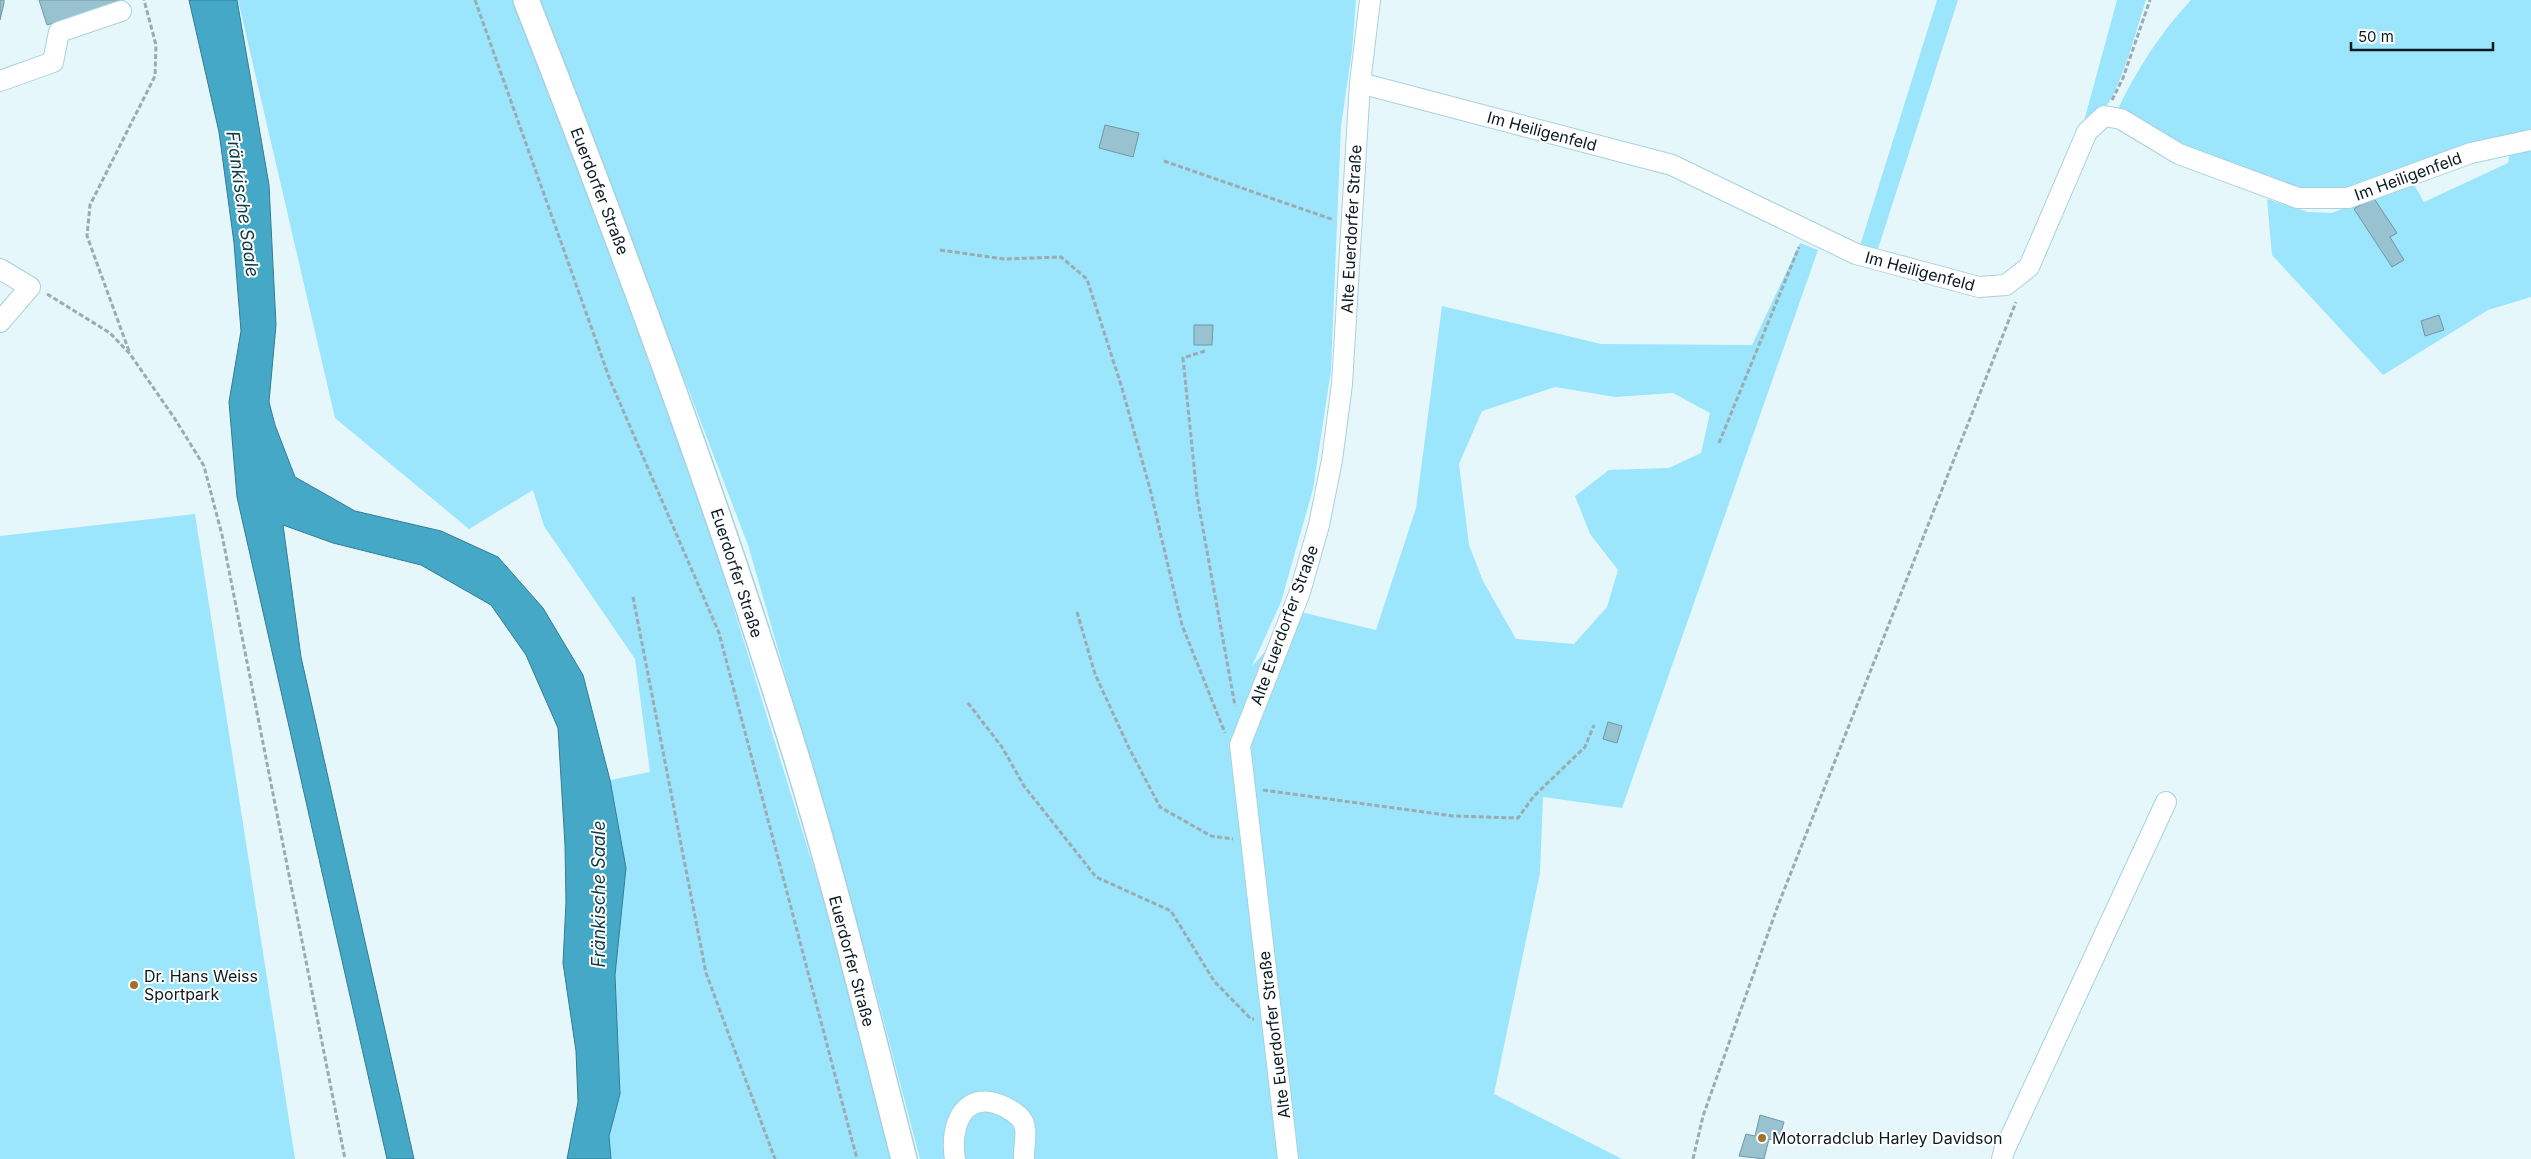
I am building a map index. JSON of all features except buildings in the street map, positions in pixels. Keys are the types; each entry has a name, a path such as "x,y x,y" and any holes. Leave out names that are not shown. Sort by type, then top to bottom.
{"main road":[{"name":"Euerdorfer Straße","path":"526,0 696,448 788,729 836,899 904,1159"}],"street":[{"name":"Alte Euerdorfer Straße","path":"1288,1159 1240,745 1300,592 1319,525 1342,384 1360,83 1370,0"},
{"path":"0,80 53,62 59,32 121,12"},
{"name":"Im Heiligenfeld","path":"1360,83 1672,165 1856,254 1979,287 2006,285 2029,267 2087,132 2104,116 2121,118 2179,154 2298,198 2348,198 2471,153 2531,140"},
{"path":"0,269 30,287 0,322"},
{"path":"2002,1159 2004,1151 2166,802"},
{"path":"955,1159 952,1141 956,1121 966,1108 979,1102 997,1103 1016,1113 1024,1124 1024,1159"}],"path":[{"path":"130,354 87,236 90,205 155,76 156,46 144,0"},
{"path":"475,0 610,380 719,634 857,1159"},
{"path":"2104,116 2123,78 2150,0"},
{"path":"1164,161 1352,225"},
{"path":"1719,443 1742,382 1806,230"},
{"path":"940,250 1004,259 1060,257 1087,279 1122,388 1150,489 1182,625 1224,732 1240,745"},
{"path":"30,287 55,298 110,333 130,354 175,419 204,466 222,535 346,1159"},
{"path":"1693,1159 1706,1107 1777,908 2017,299"},
{"path":"1205,351 1183,358 1197,496 1235,711"},
{"path":"633,597 706,973 775,1159"},
{"path":"1077,612 1095,674 1128,746 1160,807 1211,836 1251,841"},
{"path":"968,703 1002,747 1024,786 1096,877 1171,911 1214,982 1250,1019 1272,1018"},
{"path":"1245,788 1453,816 1518,818 1534,796 1585,747 1594,724"}],"shaded area":[{"path":"238,0 516,0 707,522 832,927 893,1159 611,1159 609,1136 620,1094 615,975 626,868 610,780 650,772 635,659 544,526 533,490 469,529 335,418"},
{"path":"539,0 1356,0 1352,51 1341,126 1331,370 1313,489 1281,602 1252,666 1301,612 1376,630 1416,508 1442,306 1601,344 1752,345 1800,243 1818,250 1622,808 1543,797 1540,873 1494,1094 1622,1159 920,1159 869,965 748,545","holes":["1555,387 1615,397 1673,393 1710,413 1701,453 1669,468 1609,470 1575,496 1590,534 1618,570 1607,607 1574,644 1516,639 1483,581 1469,545 1459,464 1482,411"]},
{"path":"1937,0 1958,0 1877,252 1859,249"},
{"path":"2117,0 2146,0 2121,77 2108,104 2101,112 2084,121"},
{"path":"2191,0 2531,0 2531,129 2448,153 2346,191 2320,194 2198,157 2116,113 2131,83 2149,54"},
{"path":"2531,147 2531,297 2488,310 2383,375 2272,255 2267,199 2308,212 2332,213 2412,181 2424,202 2508,163 2510,152"},
{"name":"Dr. Hans Weiss Sportpark","path":"195,514 295,1159 0,1159 0,536"}],"water":[{"name":"Fränkische Saale","path":"189,0 237,0 269,185 276,325 269,402 275,425 295,477 355,511 441,531 498,557 543,608 583,675 610,780 626,868 615,975 620,1094 609,1136 611,1159 567,1159 578,1102 576,1051 563,963 566,902 565,845 558,728 526,655 491,605 421,565 333,543 283,525 301,657 414,1159 387,1159 237,497 229,402 241,331 234,243 219,132"}],"place":[{"name":"Dr. Hans Weiss Sportpark","path":"134,985"},
{"name":"Motorradclub Harley Davidson","path":"1762,1138"}]}
